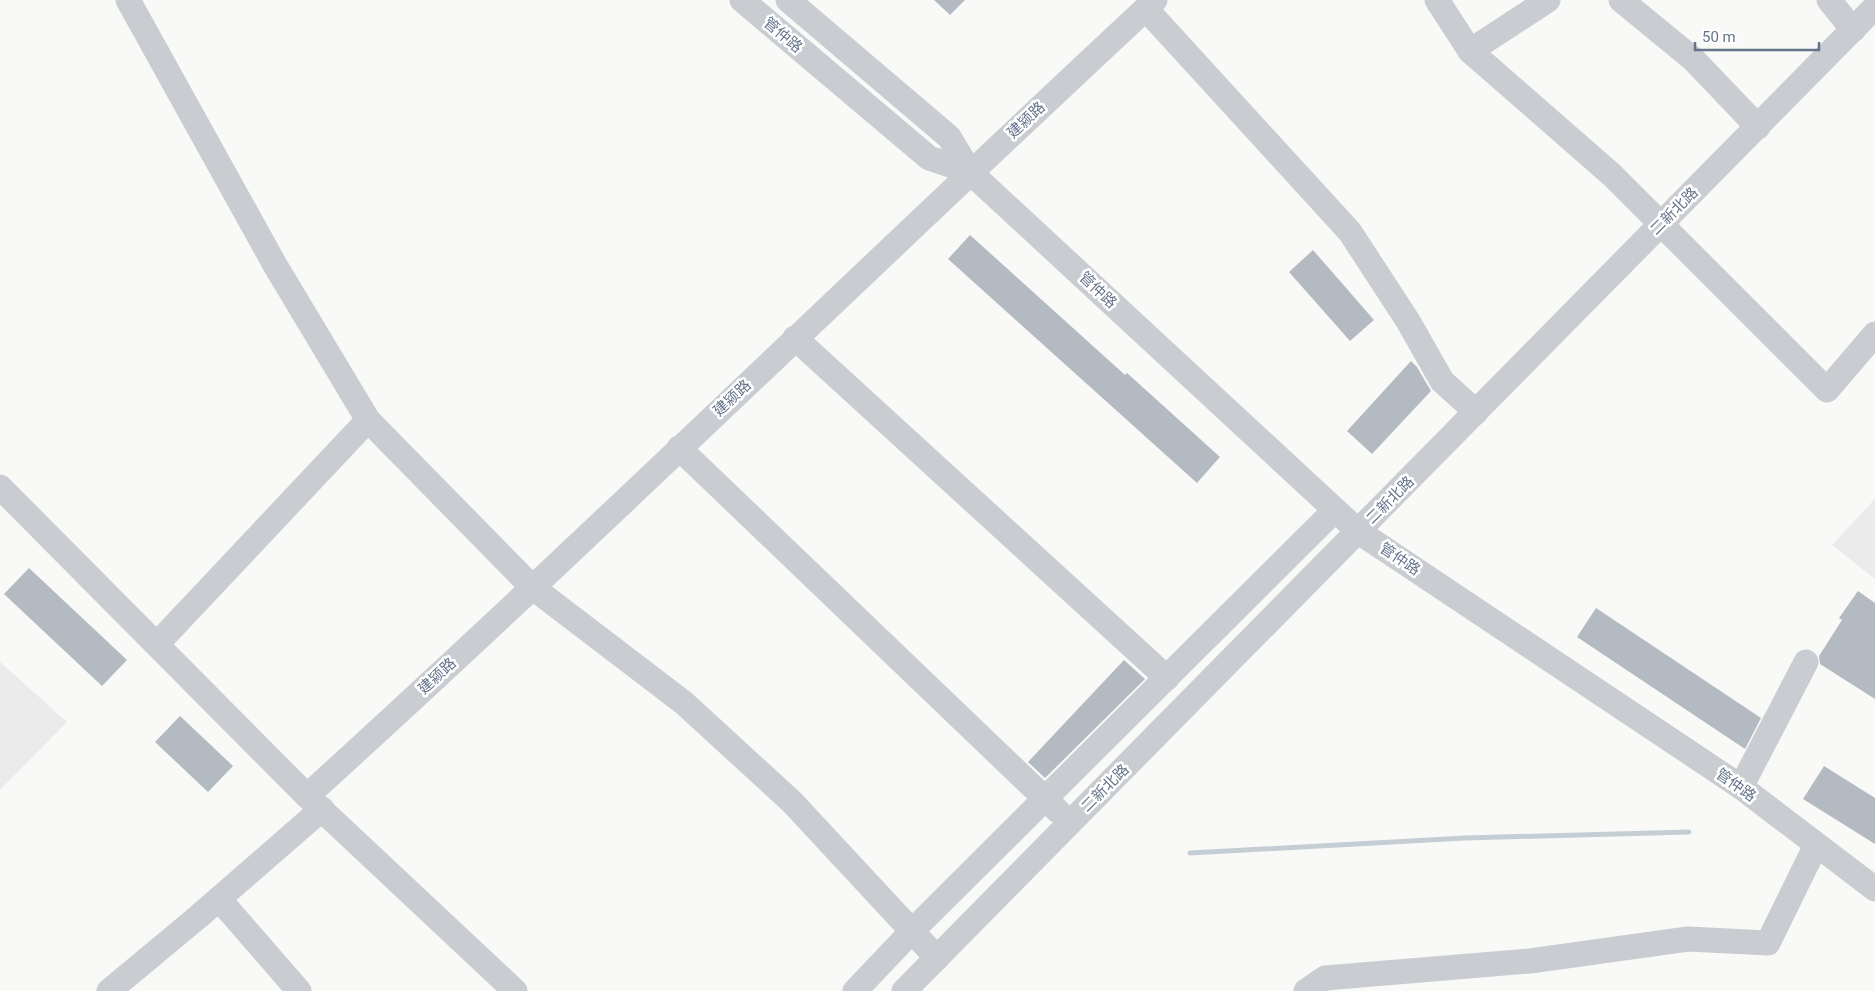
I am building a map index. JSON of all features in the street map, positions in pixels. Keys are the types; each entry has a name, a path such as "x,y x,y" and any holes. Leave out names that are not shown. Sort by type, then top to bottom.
{"street":[{"path":"128,0 275,265 368,420 532,587 684,703 792,802 937,958"},
{"name":"管仲路","path":"742,0 929,158 970,172"},
{"name":"管仲路","path":"788,0 950,138 970,172 1359,532 1740,787 1875,888"},
{"path":"1437,0 1470,51 1612,175 1827,390 1875,334"},
{"path":"1470,51 1548,0"},
{"path":"1620,0 1693,59 1758,127"},
{"path":"1829,0 1853,30"},
{"path":"1151,4 1350,232 1408,322 1442,381 1476,412"},
{"name":"建颍路","path":"109,991 219,899 410,702 970,172 1151,4"},
{"name":"二新北路","path":"904,991 1875,7"},
{"path":"796,338 1167,678"},
{"path":"157,644 368,420"},
{"path":"679,448 1071,823"},
{"path":"0,486 314,802 514,991"},
{"path":"855,991 1336,510"},
{"path":"1740,787 1806,662"},
{"path":"1306,991 1325,978 1530,960 1688,939 1768,943 1816,844"},
{"path":"219,899 299,991"}],"shaded area":[{"path":"1875,499 1875,579 1832,545"},
{"path":"0,662 67,722 0,790"}],"building":[{"path":"934,0 965,0 950,15"},
{"path":"970,235 1125,375 1127,373 1220,457 1197,483 948,259"},
{"path":"1313,250 1374,320 1350,341 1289,272"},
{"path":"1411,361 1417,367 1431,391 1372,454 1347,431"},
{"path":"29,568 127,660 102,686 4,594"},
{"path":"1858,591 1875,603 1875,699 1820,664 1819,656 1842,620 1839,618"},
{"path":"1596,608 1761,718 1745,749 1577,637"},
{"path":"1124,660 1145,679 1045,778 1028,762"},
{"path":"180,716 233,766 208,792 155,742"},
{"path":"1824,766 1875,798 1875,844 1803,799"}],"waterway":[{"path":"1190,853 1465,838 1689,832"}]}
